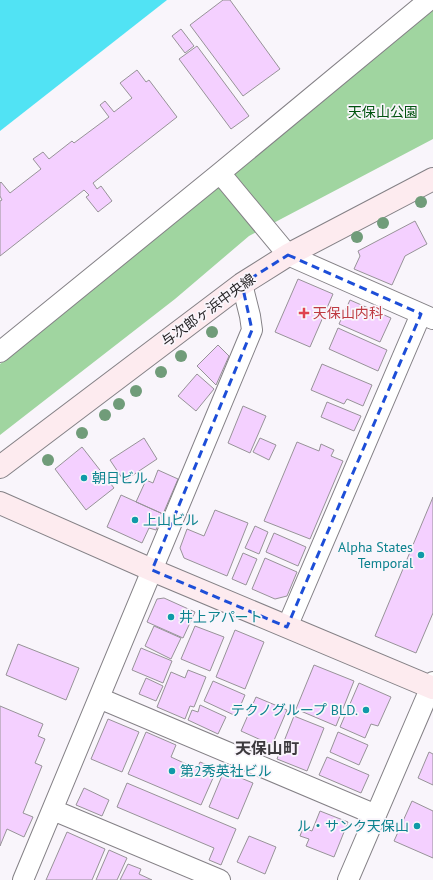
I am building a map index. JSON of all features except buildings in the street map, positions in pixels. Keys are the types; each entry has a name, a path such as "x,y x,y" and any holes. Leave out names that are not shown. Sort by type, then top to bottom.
{"street":[{"path":"0,352 429,0"},
{"path":"220,173 288,255 427,316 287,627"},
{"name":"与次郎ヶ浜中央線","path":"0,467 242,284 288,255 433,179"},
{"path":"23,880 252,330 242,284"},
{"path":"0,503 152,570 432,686 348,880"},
{"path":"100,698 376,815"},
{"path":"53,810 220,880"}],"highlighted area":[{"path":"288,255 421,314 287,627 152,570 252,330 242,284"}],"green space":[{"name":"天保山公園","path":"433,9 433,139 249,236 175,299 0,435 0,364"}],"water":[{"path":"0,0 167,0 0,131"}],"place":[{"name":"天保山内科","path":"304,313"},
{"name":"朝日ビル","path":"84,478"},
{"name":"上山ビル","path":"135,520"},
{"name":"Alpha States Temporal","path":"421,555"},
{"name":"井上アパート","path":"171,617"},
{"name":"テクノグループ BLD.","path":"366,710"},
{"name":"第2秀英社ビル","path":"172,771"},
{"name":"ル・サンク天保山","path":"417,826"}],"district":[{"name":"天保山町","path":"267,748"}]}
